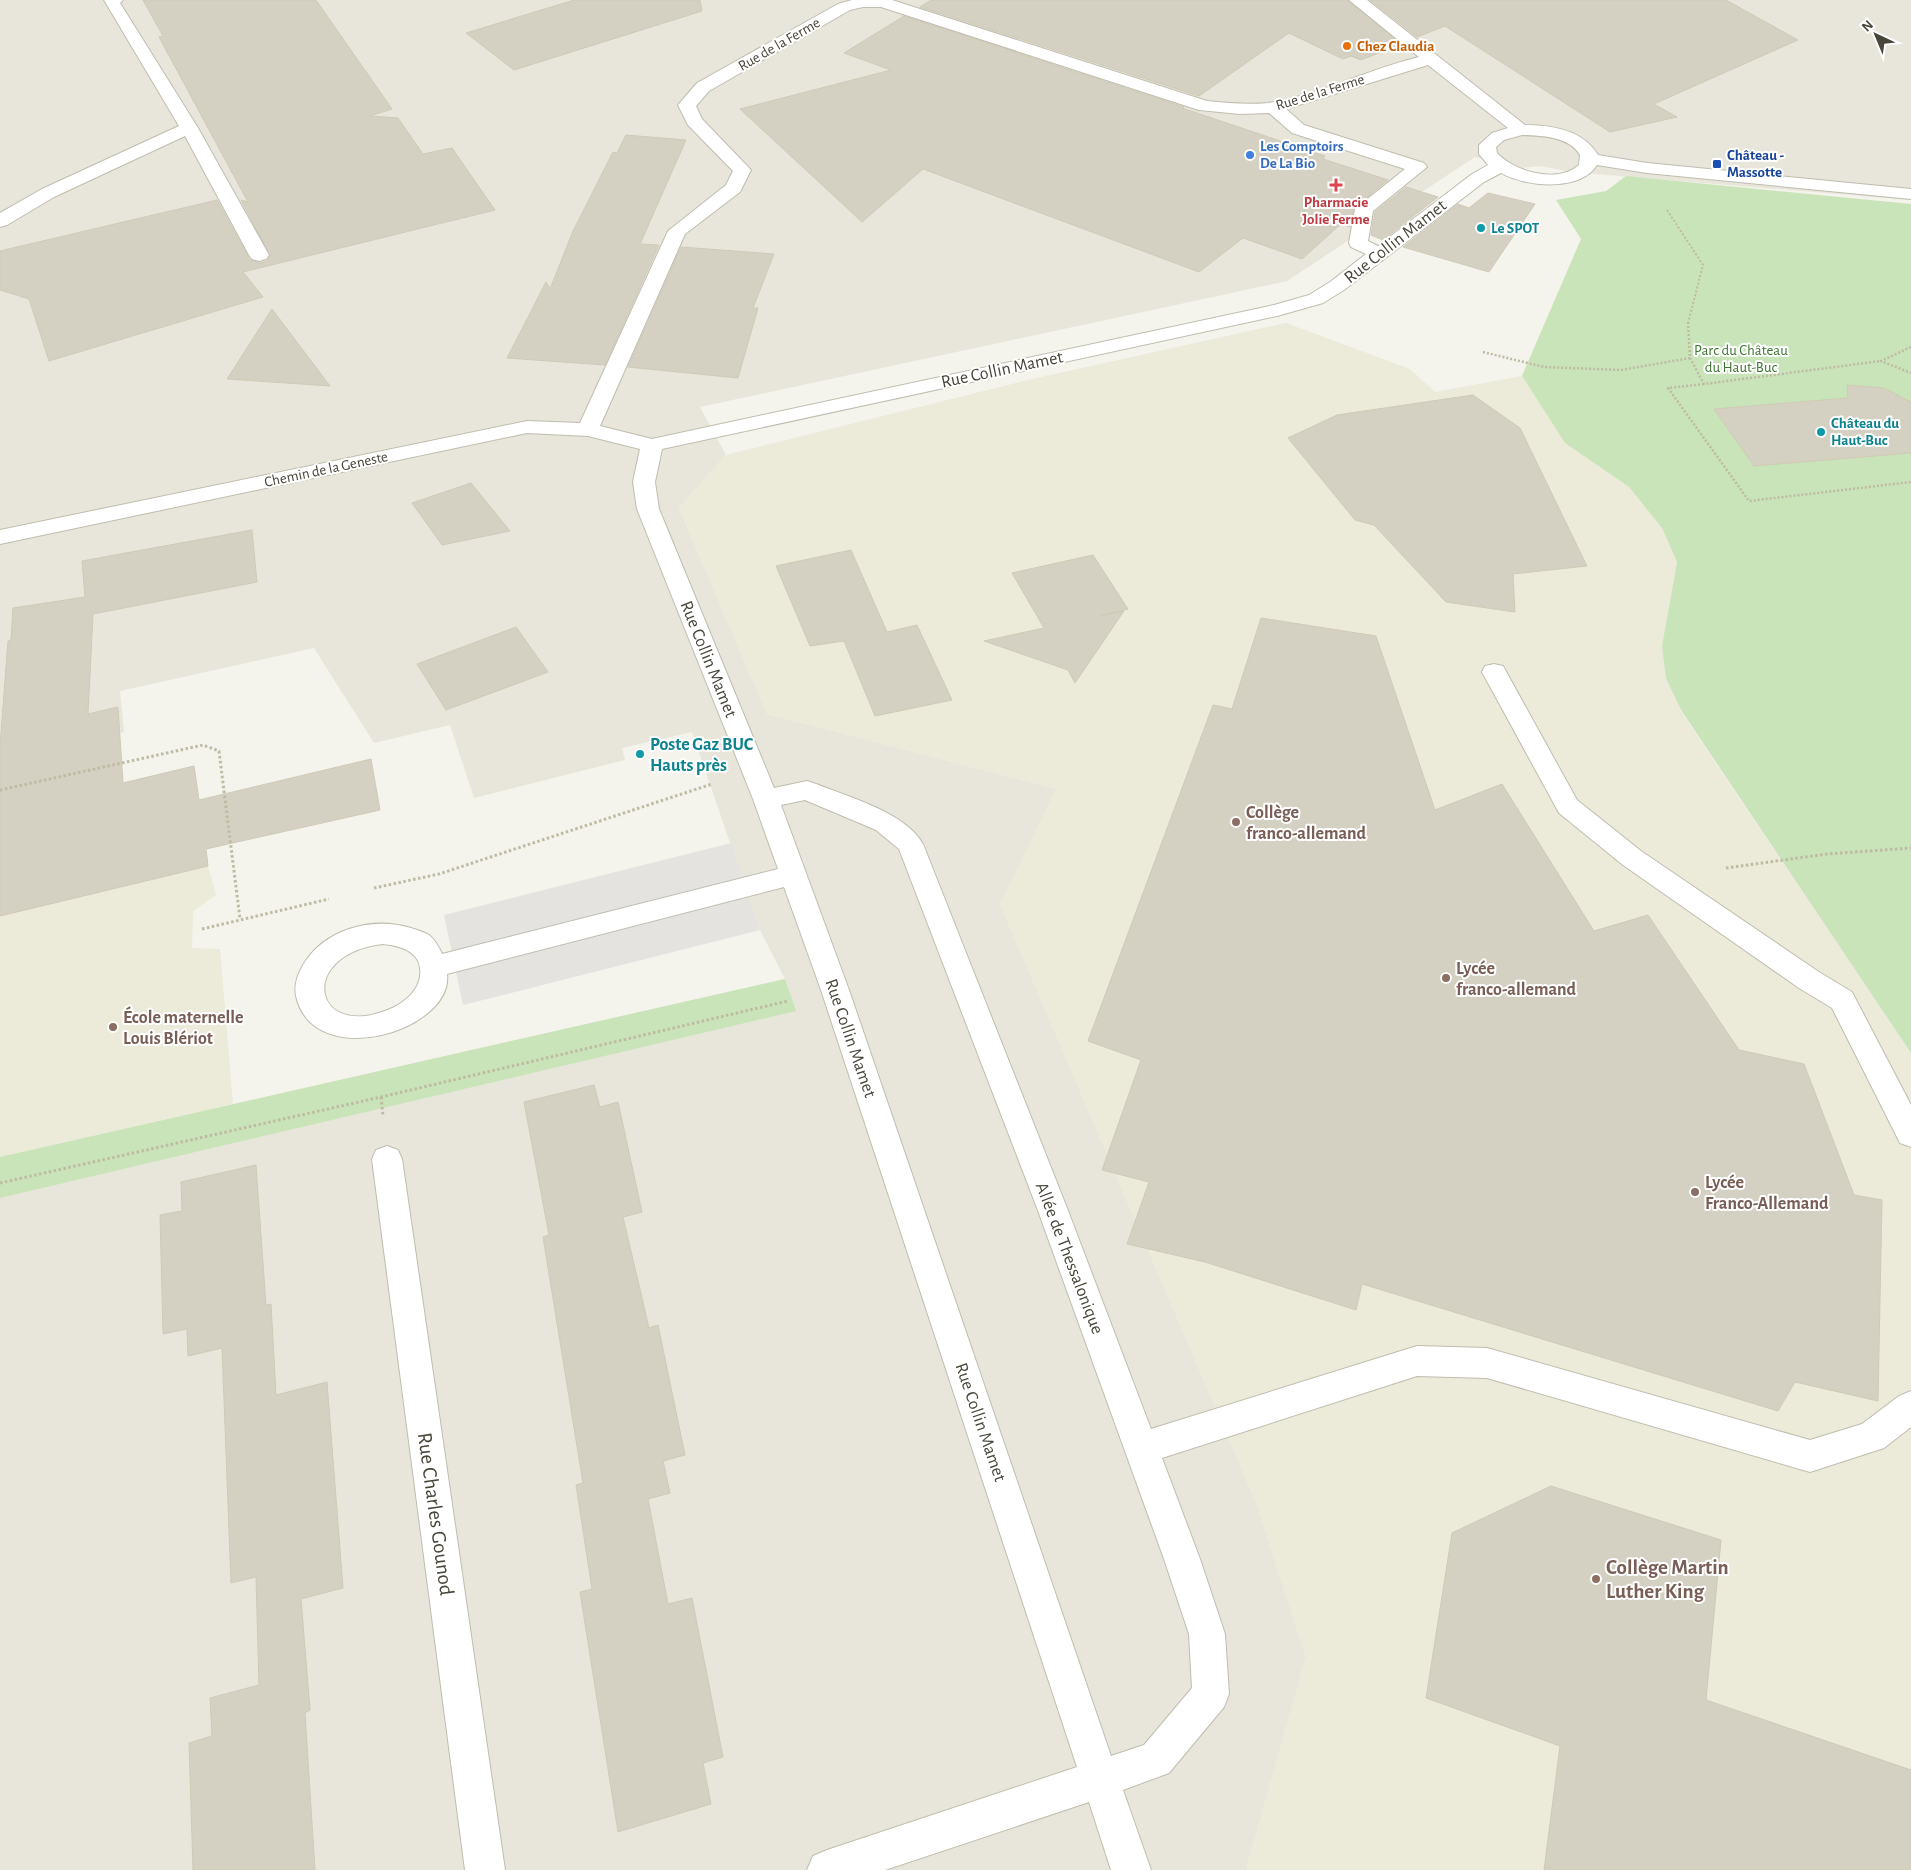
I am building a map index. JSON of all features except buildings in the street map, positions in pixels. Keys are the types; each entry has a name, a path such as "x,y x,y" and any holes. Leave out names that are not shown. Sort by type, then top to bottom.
{"street":[{"path":"115,0 111,1 189,128 259,255"},
{"path":"1357,0 1521,130"},
{"name":"Rue de la Ferme","path":"588,430 676,231 734,188 742,170 694,121 688,105 702,88 844,8 863,2 882,2 1205,106 1240,109 1273,107 1402,66 1432,60"},
{"path":"1273,107 1298,129 1418,167 1364,209 1358,243 1380,254"},
{"path":"0,221 48,193 189,128"},
{"path":"1521,130 1553,132 1568,137 1580,144 1587,152 1590,160 1589,166 1584,171 1563,178 1527,177 1499,167 1490,160 1486,151 1488,144 1495,137 1521,130"},
{"path":"1590,160 1646,168 1911,194"},
{"name":"Rue Collin Mamet","path":"1131,1870 835,990 766,798 648,509 644,482 652,445 1277,310 1316,299 1380,254 1478,178 1499,167"},
{"name":"Chemin de la Geneste","path":"0,537 527,427 588,430 652,445"},
{"path":"1494,672 1568,806 1632,858 1809,980 1842,1000 1911,1134"},
{"name":"Allée de Thessalonique","path":"766,798 807,790 884,823 910,844 1052,1208 1182,1559 1207,1634 1211,1694 1156,1760 1102,1780 828,1870"},
{"path":"434,967 794,876"},
{"name":"Rue Charles Gounod","path":"387,1158 485,1870"},
{"path":"1141,1448 1232,1421 1416,1360 1487,1363 1810,1456 1872,1437 1911,1407"}],"path":[{"path":"1667,210 1703,265 1688,322 1690,358 1704,384"},
{"path":"1911,347 1881,361 1668,388 1749,501 1911,482"},
{"path":"1483,352 1544,367 1621,370 1690,358"},
{"path":"1881,361 1911,373"},
{"path":"0,790 204,745 219,751 240,919"},
{"path":"373,889 439,874 711,784 755,772"},
{"path":"1661,878 1790,859 1911,848"},
{"path":"202,929 335,897"},
{"path":"0,1182 381,1097 835,990"}],"shaded area":[{"path":"0,0 1911,0 1911,200 1571,172 1540,166 1522,168 1475,157 1287,281 700,407 726,455 679,508 767,714 1057,789 1000,904 1256,1502 1306,1657 1246,1870 0,1870 0,1157 785,979 760,930 692,732 622,748 625,760 474,798 450,725 374,743 314,648 120,691 124,732 0,759"},
{"name":"Lycée franco-allemand","path":"1286,323 1410,369 1435,392 1522,376 1565,443 1629,487 1662,528 1677,562 1662,646 1680,710 1911,1053 1911,1870 1246,1870 1306,1657 1256,1502 1000,904 1056,789 767,714 679,508 726,455 1028,380"},
{"name":"École maternelle Louis Blériot","path":"194,766 208,866 216,895 193,911 192,948 220,949 233,1104 0,1157 0,811"},
{"path":"731,843 760,930 463,1005 444,915"}],"green space":[{"name":"Parc du Château du Haut-Buc","path":"1626,176 1911,204 1911,1053 1681,710 1666,678 1662,646 1677,562 1662,528 1629,487 1565,443 1522,376 1581,239 1556,200 1606,191"},
{"path":"785,979 796,1011 0,1198 0,1157"}],"place":[{"name":"Chez Claudia","path":"1347,46"},
{"name":"Les Comptoirs De La Bio","path":"1250,155"},
{"name":"Château - Massotte","path":"1717,164"},
{"name":"Pharmacie Jolie Ferme","path":"1336,185"},
{"name":"Le SPOT","path":"1481,228"},
{"name":"Château du Haut-Buc","path":"1821,432"},
{"name":"Poste Gaz BUC Hauts près","path":"640,754"},
{"name":"Collège franco-allemand","path":"1236,822"},
{"name":"Lycée franco-allemand","path":"1446,978"},
{"name":"École maternelle Louis Blériot","path":"113,1027"},
{"name":"Lycée Franco-Allemand","path":"1695,1192"},
{"name":"Collège Martin Luther King","path":"1596,1579"}]}
